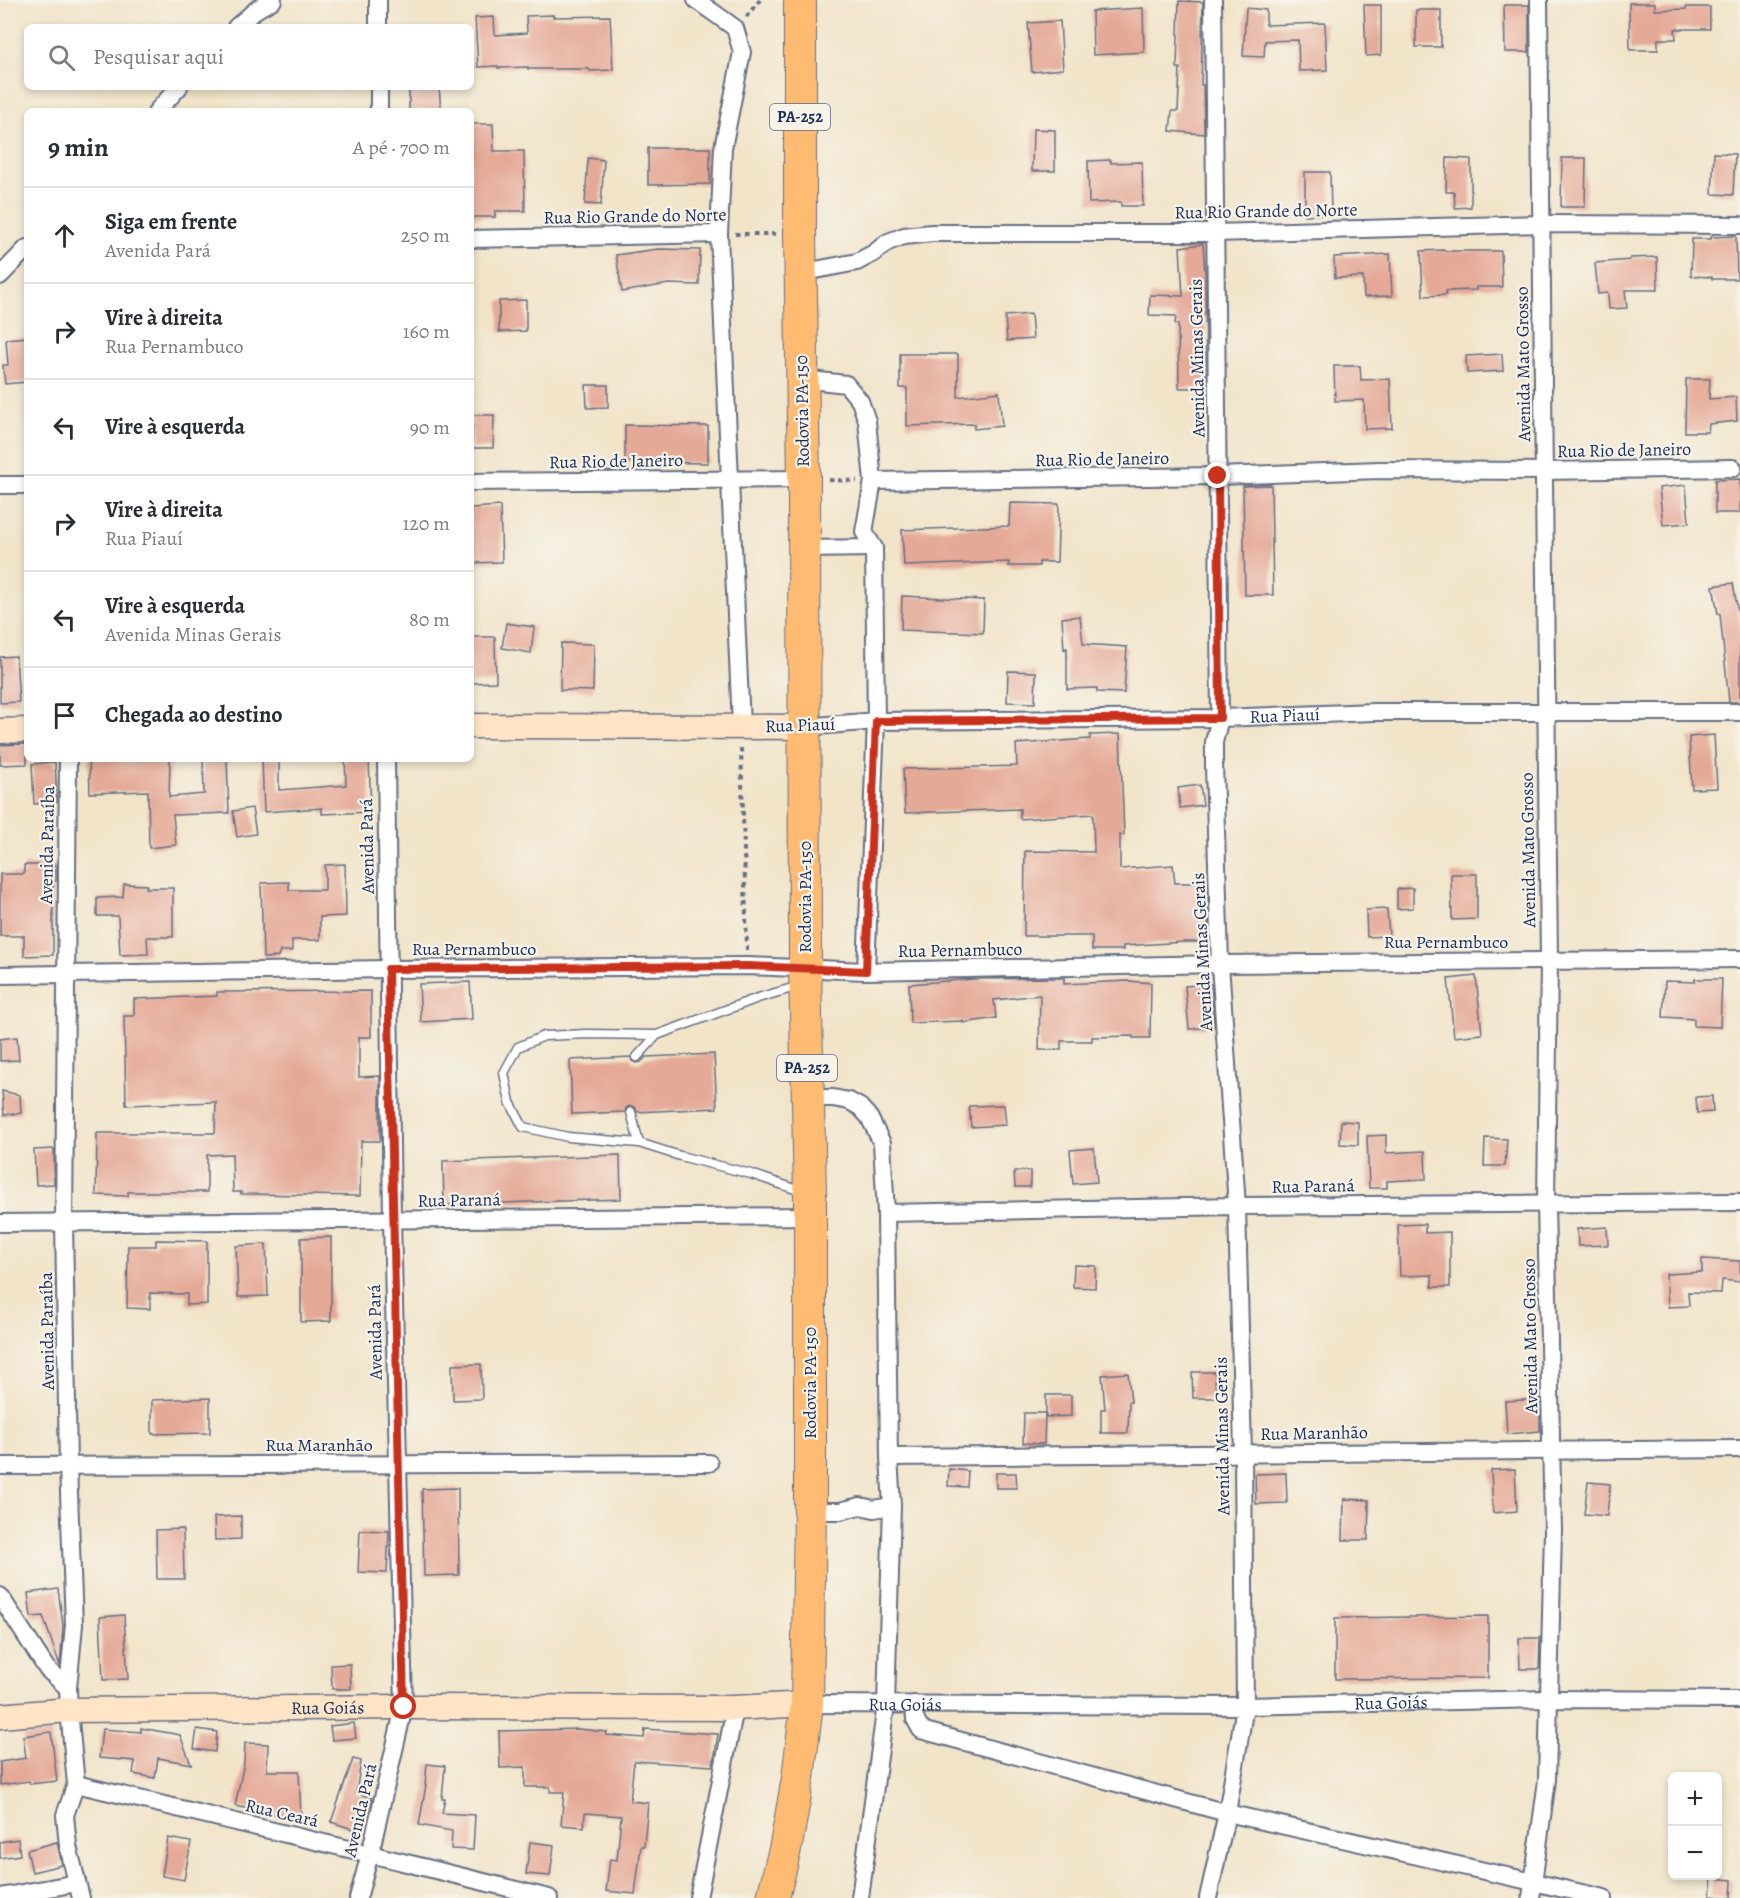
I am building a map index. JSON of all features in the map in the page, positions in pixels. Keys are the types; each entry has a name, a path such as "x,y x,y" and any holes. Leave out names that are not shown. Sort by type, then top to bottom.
{"highway":[{"name":"Rodovia PA-150","path":"773,1898 786,1845 798,1778 807,1704 810,1511 810,1205 805,977 800,0"}],"street":[{"path":"240,24 257,9 273,0"},
{"path":"378,0 378,24"},
{"path":"696,0 735,28 742,52 723,148 719,234 741,726"},
{"name":"Avenida Minas Gerais","path":"1208,1898 1227,1813 1245,1706 1243,1454 1237,1206 1220,964 1214,765 1214,742 1220,718 1213,0"},
{"name":"Avenida Mato Grosso","path":"1532,1890 1547,1780 1553,1531 1546,1203 1549,961 1539,0"},
{"path":"160,108 176,90"},
{"path":"379,90 379,108"},
{"name":"Rua Rio Grande do Norte","path":"800,273 857,262 888,242 904,236 932,233 1214,233 1541,224 1740,225"},
{"name":"Rua Rio Grande do Norte","path":"474,239 719,234"},
{"path":"0,276 24,251"},
{"path":"802,379 846,384 860,400 867,421 873,481 864,532 874,548 876,721 866,971"},
{"name":"Rua Rio de Janeiro","path":"873,481 1218,476 1380,470 1543,471 1733,468"},
{"name":"Rua Rio de Janeiro","path":"474,482 804,479"},
{"path":"0,485 24,484"},
{"path":"804,549 874,548"},
{"name":"Rua Piauí","path":"474,726 805,727 876,721 1220,718 1374,712 1740,712"},
{"path":"0,731 24,730"},
{"name":"Avenida Paraíba","path":"68,762 64,1222 68,1466 74,1625 69,1699 76,1784 65,1815 68,1846 79,1890"},
{"name":"Avenida Pará","path":"358,1898 404,1707 392,1220 386,762"},
{"name":"Rua Pernambuco","path":"0,975 747,966 805,977 866,971 1220,964 1740,959"},
{"path":"807,1098 833,1098 849,1101 860,1107 870,1117 882,1143 886,1213 889,1457 892,1506 886,1704 860,1898"},
{"name":"Rua Paraná","path":"886,1213 1237,1206 1740,1202"},
{"name":"Rua Paraná","path":"0,1223 392,1220 810,1205"},
{"name":"Rua Maranhão","path":"889,1457 1740,1449"},
{"name":"Rua Maranhão","path":"0,1466 709,1463"},
{"path":"810,1511 840,1511 860,1506 874,1509 892,1506"},
{"path":"0,1596 69,1699"},
{"name":"Rua Goiás","path":"0,1716 69,1699 404,1707 735,1708 807,1704 1245,1706 1549,1699 1740,1700"},
{"path":"914,1704 915,1719 921,1730 1227,1813 1532,1890 1604,1898"},
{"path":"698,1898 735,1708"},
{"name":"Rua Ceará","path":"76,1784 549,1898"},
{"path":"0,1897 79,1890"}],"lane":[{"path":"805,977 758,998 657,1035 544,1036 519,1047 504,1073 510,1102 523,1127 568,1137 639,1143 751,1174 810,1205"},
{"path":"637,1057 657,1035"},
{"path":"631,1112 639,1143"}],"path":[{"name":"Rua Rio Grande do Norte","path":"719,234 800,234"},
{"path":"804,479 873,481"},
{"path":"741,726 747,966"}],"building":[{"path":"1179,1 1203,2 1201,85 1203,85 1204,134 1170,131 1172,111 1178,111"},
{"path":"1629,3 1655,3 1655,10 1710,7 1710,29 1675,29 1676,39 1658,39 1658,50 1630,50"},
{"path":"1364,5 1381,5 1381,55 1366,56"},
{"path":"1504,5 1529,5 1529,52 1505,52"},
{"path":"1143,8 1144,52 1093,55 1092,11"},
{"path":"1246,8 1266,10 1266,25 1325,23 1327,70 1299,71 1298,40 1265,41 1264,57 1243,56"},
{"path":"1416,10 1441,10 1441,47 1416,47"},
{"path":"553,15 553,17 610,16 613,70 478,67 475,18 494,17 495,35 527,33 526,16"},
{"path":"1060,21 1063,69 1032,72 1028,23"},
{"path":"409,90 439,90 441,108 409,108"},
{"path":"474,124 493,124 494,151 524,151 525,211 495,211 495,217 474,217"},
{"path":"1033,129 1055,130 1055,171 1032,171"},
{"path":"648,148 710,148 710,184 648,185"},
{"path":"1714,153 1735,154 1733,195 1712,194"},
{"path":"588,158 604,160 601,205 585,204"},
{"path":"1447,158 1471,159 1471,207 1455,208 1454,192 1446,192"},
{"path":"1562,158 1586,158 1585,207 1561,207"},
{"path":"1111,160 1111,163 1142,162 1143,206 1121,206 1121,202 1089,203 1088,161"},
{"path":"1305,172 1330,172 1331,214 1305,215"},
{"path":"1736,236 1737,279 1691,276 1692,239"},
{"path":"1203,244 1206,388 1179,388 1176,316 1149,315 1150,295 1183,296 1180,247"},
{"path":"658,249 700,250 699,285 668,284 622,292 616,255"},
{"path":"1421,251 1501,251 1502,287 1476,287 1476,290 1446,291 1446,295 1423,296"},
{"path":"1390,254 1392,296 1364,297 1363,277 1335,278 1334,257"},
{"path":"1657,257 1658,290 1625,290 1627,308 1609,309 1608,293 1598,294 1595,263"},
{"path":"526,300 526,331 499,332 499,301"},
{"path":"1031,314 1033,339 1007,341 1005,316"},
{"path":"24,337 24,382 5,384 3,365 8,365 6,339"},
{"path":"900,354 958,354 958,397 999,392 1002,426 974,429 974,424 907,426 907,388 900,388"},
{"path":"1502,354 1503,371 1467,373 1466,356"},
{"path":"1334,366 1360,366 1361,380 1390,379 1392,428 1365,429 1364,400 1335,401"},
{"path":"1686,379 1710,379 1709,399 1736,397 1737,421 1709,424 1708,432 1685,432"},
{"path":"586,385 608,385 608,407 587,408"},
{"path":"474,415 494,415 493,448 474,448"},
{"path":"625,425 708,426 708,463 625,462"},
{"path":"1740,479 1740,513 1715,513 1715,480"},
{"path":"1271,485 1273,595 1245,595 1243,486"},
{"path":"1686,485 1689,523 1663,525 1659,488"},
{"path":"1010,503 1059,504 1057,562 1039,562 1039,566 1008,566 1009,562 904,566 902,530 1009,526"},
{"path":"500,506 502,562 474,563 474,508"},
{"path":"1733,583 1740,623 1740,702 1729,702 1720,614 1718,614 1713,586"},
{"path":"902,596 984,600 983,633 901,630"},
{"path":"1080,616 1083,644 1127,647 1124,693 1097,692 1097,688 1067,689 1067,648 1064,649 1062,618"},
{"path":"506,623 534,627 531,653 502,648"},
{"path":"474,637 495,637 496,682 474,683"},
{"path":"561,643 594,644 593,691 560,690"},
{"path":"16,656 19,702 0,703 0,657"},
{"path":"1008,671 1036,672 1035,703 1007,702"},
{"path":"1120,734 1124,835 1120,835 1120,869 1173,865 1175,883 1207,883 1209,942 1123,946 1123,950 1092,950 1092,936 1024,936 1025,851 1094,852 1093,814 1020,819 1020,809 905,813 903,769 1017,766 1016,744 1090,739 1090,735"},
{"path":"1714,735 1717,788 1692,789 1689,737"},
{"path":"24,744 24,762 27,764 0,765 0,745"},
{"path":"55,762 57,802 34,804 32,764"},
{"path":"89,762 170,762 169,797 204,794 203,762 227,762 229,813 173,815 176,845 149,848 148,791 90,793"},
{"path":"262,762 279,762 279,790 346,785 345,762 369,762 371,812 322,814 322,808 264,812"},
{"path":"1200,785 1203,805 1180,808 1178,788"},
{"path":"252,808 256,834 237,837 233,811"},
{"path":"345,864 346,916 320,917 320,940 292,940 292,951 280,951 278,957 263,958 261,883 289,882 289,890 325,890 325,865"},
{"path":"24,865 56,865 56,881 53,881 53,955 24,956 24,936 0,936 0,874 24,874"},
{"path":"1451,874 1477,874 1477,919 1452,920"},
{"path":"124,884 147,885 146,888 173,888 173,937 147,937 148,954 120,955 118,916 97,916 97,898 123,897"},
{"path":"1413,888 1413,908 1397,909 1397,889"},
{"path":"1387,909 1389,936 1367,937 1366,910"},
{"path":"1476,976 1482,1034 1454,1037 1448,979"},
{"path":"1064,978 1064,984 1129,981 1151,983 1150,1038 1092,1037 1092,1041 1061,1041 1061,1050 1039,1050 1040,995 994,1000 996,1018 963,1023 963,1021 910,1023 909,984 974,979"},
{"path":"1695,979 1722,979 1720,1027 1694,1026 1694,1019 1663,1017 1665,981 1695,982"},
{"path":"470,982 472,1019 421,1022 419,984"},
{"path":"1211,984 1214,1027 1189,1029 1185,986"},
{"path":"371,991 371,1037 359,1037 359,1077 380,1076 380,1141 361,1141 360,1196 233,1192 232,1154 207,1155 207,1192 128,1192 128,1196 96,1195 97,1133 215,1133 216,1102 126,1105 124,1016 134,1016 134,999 217,996 217,992"},
{"path":"17,1037 19,1060 0,1061 0,1039"},
{"path":"714,1054 717,1108 637,1112 635,1107 630,1106 625,1112 572,1114 570,1060 631,1057 636,1063 646,1057"},
{"path":"2,1091 20,1095 21,1113 4,1115"},
{"path":"1712,1096 1713,1112 1697,1113 1696,1097"},
{"path":"1004,1105 1006,1125 971,1127 969,1106"},
{"path":"1341,1121 1358,1122 1358,1145 1340,1144"},
{"path":"1386,1135 1386,1153 1425,1151 1426,1179 1387,1181 1387,1188 1369,1188 1367,1136"},
{"path":"1485,1138 1507,1139 1505,1166 1484,1166"},
{"path":"1094,1148 1097,1182 1073,1184 1070,1150"},
{"path":"54,1149 54,1184 36,1185 34,1150"},
{"path":"620,1155 621,1199 444,1205 443,1161"},
{"path":"1014,1171 1030,1171 1030,1187 1015,1187"},
{"path":"1425,1224 1425,1233 1450,1232 1450,1287 1432,1287 1432,1275 1400,1276 1398,1225"},
{"path":"1607,1227 1608,1245 1578,1246 1577,1229"},
{"path":"331,1237 331,1321 301,1322 301,1238"},
{"path":"156,1240 207,1241 207,1304 187,1305 187,1294 150,1293 150,1309 127,1308 128,1246 156,1246"},
{"path":"266,1244 268,1296 238,1297 236,1246"},
{"path":"1702,1259 1740,1261 1740,1282 1722,1280 1721,1293 1688,1292 1689,1306 1668,1307 1666,1274 1702,1272"},
{"path":"1074,1265 1096,1266 1095,1288 1073,1287"},
{"path":"481,1364 482,1399 453,1400 452,1365"},
{"path":"1192,1372 1215,1372 1216,1398 1193,1398"},
{"path":"1128,1373 1131,1402 1129,1402 1128,1433 1101,1433 1101,1409 1105,1409 1102,1375"},
{"path":"1046,1395 1071,1395 1071,1416 1046,1417"},
{"path":"210,1398 210,1433 152,1434 152,1400"},
{"path":"1540,1399 1540,1431 1507,1434 1505,1401"},
{"path":"1024,1413 1045,1413 1044,1444 1023,1443"},
{"path":"949,1469 968,1471 967,1487 948,1486"},
{"path":"1515,1469 1517,1511 1493,1513 1491,1470"},
{"path":"996,1473 1016,1473 1017,1488 996,1488"},
{"path":"1286,1473 1287,1503 1256,1504 1255,1474"},
{"path":"1588,1482 1610,1484 1607,1516 1584,1514"},
{"path":"458,1488 459,1575 424,1576 422,1489"},
{"path":"1344,1499 1369,1500 1368,1540 1343,1540"},
{"path":"241,1516 241,1539 215,1540 214,1517"},
{"path":"183,1529 184,1579 157,1579 156,1530"},
{"path":"360,1530 389,1531 387,1573 358,1572"},
{"path":"58,1589 63,1626 60,1666 43,1616 31,1617 28,1593"},
{"path":"124,1615 128,1679 103,1680 100,1617"},
{"path":"1488,1616 1488,1678 1335,1679 1335,1618"},
{"path":"1519,1638 1540,1638 1539,1669 1520,1669"},
{"path":"350,1664 351,1689 332,1689 331,1665"},
{"path":"354,1723 356,1738 332,1740 330,1726"},
{"path":"141,1728 180,1735 191,1764 158,1758 155,1778 133,1774 135,1761 99,1758 102,1729 141,1732"},
{"path":"197,1729 217,1732 215,1752 194,1749"},
{"path":"579,1729 607,1732 606,1735 644,1738 645,1729 718,1734 713,1766 634,1761 630,1801 648,1803 644,1846 641,1846 635,1894 606,1891 610,1859 617,1860 621,1816 585,1813 584,1827 561,1825 564,1792 550,1792 550,1787 525,1787 525,1767 500,1768 499,1731"},
{"path":"51,1732 57,1781 30,1784 29,1781 0,1785 0,1762 26,1758 23,1736"},
{"path":"245,1743 268,1744 267,1771 299,1771 301,1819 235,1806 244,1763"},
{"path":"353,1759 361,1761 356,1793 372,1798 362,1832 331,1822"},
{"path":"427,1764 445,1766 442,1799 445,1799 442,1813 475,1815 473,1850 451,1849 452,1831 419,1825"},
{"path":"168,1838 191,1842 184,1880 162,1876"},
{"path":"18,1839 20,1855 0,1858 0,1842"},
{"path":"57,1842 62,1865 32,1872 27,1850"},
{"path":"530,1842 554,1845 550,1876 526,1874"},
{"path":"1712,1880 1732,1880 1731,1898 1710,1896"}],"route":[{"path":"404,1707 388,969 747,966 866,971 876,721 1220,718 1218,476"}]}
